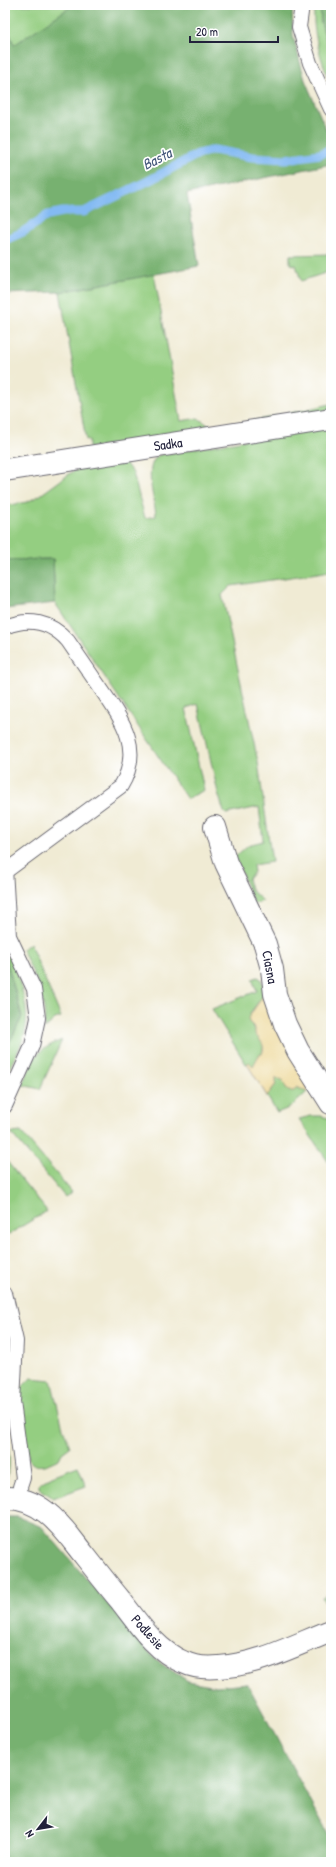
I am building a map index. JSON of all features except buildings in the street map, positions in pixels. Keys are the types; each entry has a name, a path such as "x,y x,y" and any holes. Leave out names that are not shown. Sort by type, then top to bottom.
{"street":[{"name":"Sadka","path":"5,470 331,419"},
{"name":"Ciasna","path":"215,827 226,863 265,944 272,969 276,999 285,1024 298,1051 331,1103"},
{"name":"Podlesie","path":"13,1498 34,1504 48,1513 57,1522 144,1631 166,1653 183,1662 199,1666 218,1668 243,1664 331,1631"}],"lane":[{"path":"302,5 299,27 310,63 329,104"},
{"path":"5,627 30,621 53,627 60,632 68,641 119,715 126,731 131,752 130,765 121,786 6,870 7,938 34,989 38,1018 32,1046 5,1106"},
{"path":"5,1293 16,1341 13,1402 23,1478 20,1487 13,1498"}],"green space":[{"path":"5,5 73,5 14,46 5,21"},
{"path":"73,5 292,5 293,36 305,80 331,141 331,164 187,194 199,266 60,292 5,294 5,21 14,45"},
{"path":"315,5 320,5 321,22 331,58 331,88 318,47 314,26"},
{"path":"320,5 331,5 331,58 321,22"},
{"path":"331,254 331,271 301,281 296,265 290,264 290,255"},
{"path":"154,274 181,421 198,418 211,427 234,425 331,404 331,410 89,448 89,440 86,440 60,292"},
{"path":"331,425 331,571 231,586 222,595 258,762 272,862 253,865 254,872 248,879 251,890 263,901 254,904 235,857 248,845 263,841 259,807 226,814 224,812 218,793 198,704 186,708 204,790 187,799 55,603 53,559 5,560 5,506 27,502 39,496 72,472 87,465 118,461 125,463 133,473 145,518 156,516 150,475 154,460 159,455"},
{"path":"53,559 55,603 5,609 5,560"},
{"path":"30,944 61,1017 55,1019 44,1029 45,1018 42,998 22,949"},
{"path":"10,957 22,991 27,1017 23,1039 5,1077 5,1052 22,1016 6,959"},
{"path":"6,959 22,1017 5,1052 5,960"},
{"path":"258,977 261,979 263,985 263,996 250,1013 249,1022 264,1045 262,1054 259,1055 253,1066 249,1063 246,1064 212,1009 257,991 252,979"},
{"path":"62,1040 40,1089 22,1085 32,1062 40,1052"},
{"path":"275,1078 282,1079 288,1091 297,1087 307,1092 291,1107 277,1113 267,1096 276,1084"},
{"path":"311,1116 328,1118 331,1124 331,1166 299,1119"},
{"path":"21,1132 72,1192 65,1197 11,1133"},
{"path":"5,1159 47,1211 6,1236 5,1233"},
{"path":"31,1378 51,1380 63,1428 70,1447 62,1453 59,1459 39,1466 29,1460 20,1407 21,1388"},
{"path":"5,1420 8,1442 9,1469 5,1480"},
{"path":"78,1466 86,1486 53,1498 39,1488 39,1484 52,1476"},
{"path":"5,1517 18,1517 42,1527 157,1661 188,1681 217,1686 247,1683 331,1839 331,1862 5,1862"},
{"path":"331,1594 331,1604 325,1603 322,1597"}],"sand":[{"path":"263,985 310,1089 307,1092 297,1087 294,1091 288,1091 282,1080 276,1078 276,1084 267,1096 247,1064 249,1062 253,1066 263,1051 263,1045 255,1034 255,1028 249,1022 248,1018 263,996"}],"waterway":[{"name":"Basta","path":"5,240 23,232 48,215 63,212 84,212 148,181 198,154 214,150 252,157 286,159 320,154 331,149"}]}
